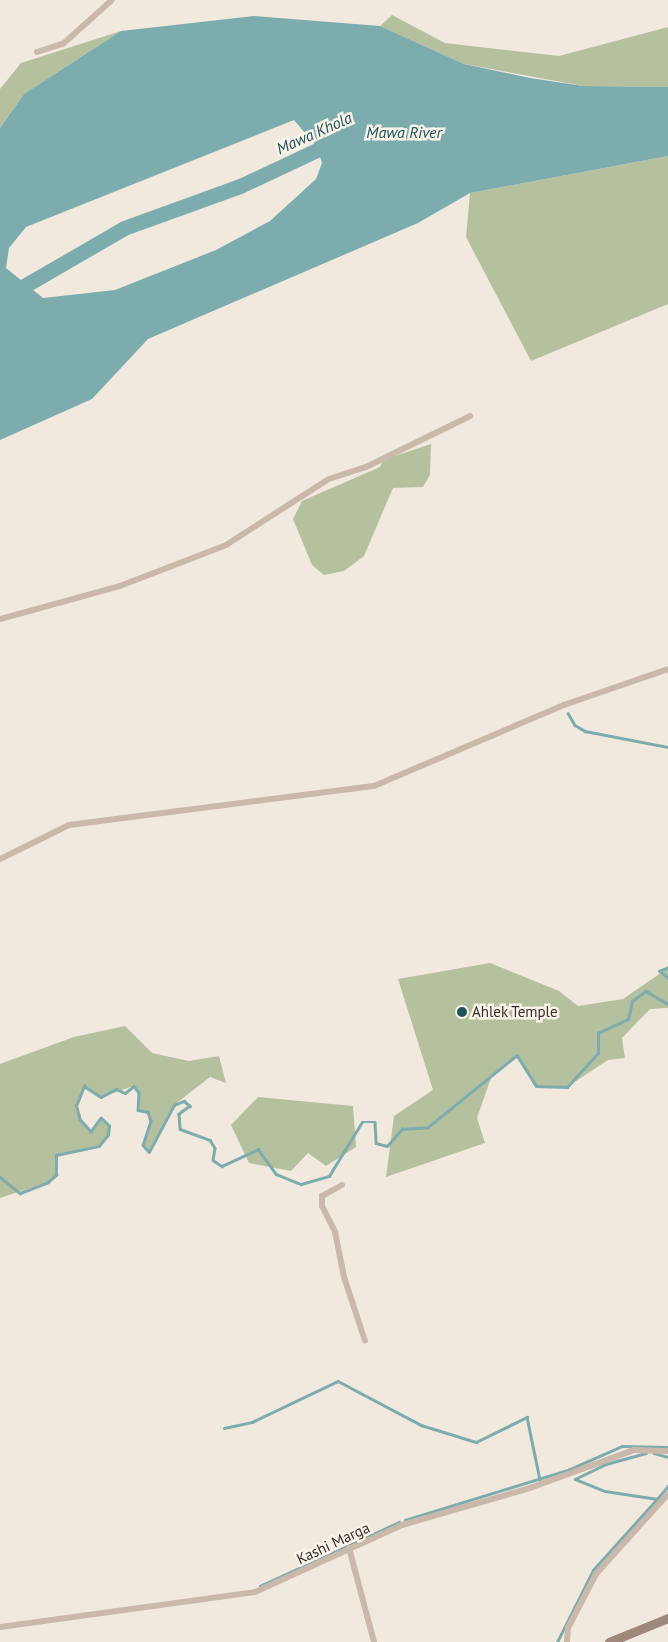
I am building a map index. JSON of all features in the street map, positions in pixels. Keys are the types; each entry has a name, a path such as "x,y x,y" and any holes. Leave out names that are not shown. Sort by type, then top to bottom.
{"street":[{"path":"37,52 64,43 112,0"},
{"path":"0,619 120,586 226,545 329,479 366,467 470,416"},
{"path":"0,859 69,825 374,786 619,684 668,668"},
{"path":"342,1185 322,1196 322,1206 335,1232 344,1277 365,1341"},
{"name":"Kashi Marga","path":"0,1627 255,1592 402,1525 530,1488 634,1450 668,1452"},
{"path":"567,1642 568,1628 596,1574 668,1494"},
{"path":"349,1548 374,1642"},
{"path":"609,1642 668,1618"}],"green space":[{"path":"392,15 445,43 559,56 668,27 668,87 583,86 464,64 380,26"},
{"path":"121,31 24,94 0,128 0,89 21,63"},
{"path":"668,156 668,304 531,361 466,237 470,193"},
{"path":"431,444 430,475 423,487 393,488 364,556 344,571 324,575 312,565 293,519 302,501 380,467 383,460"},
{"path":"490,963 559,991 578,1006 623,999 668,968 668,1008 650,1009 622,1038 625,1058 608,1060 567,1087 536,1086 516,1056 492,1075 477,1118 485,1143 386,1177 394,1116 433,1090 398,979"},
{"path":"125,1026 152,1053 189,1061 219,1056 226,1083 210,1077 174,1105 149,1152 143,1145 151,1121 148,1113 138,1110 139,1093 134,1086 101,1097 84,1086 76,1106 80,1120 91,1132 101,1118 109,1126 108,1135 99,1146 57,1155 56,1175 48,1182 0,1198 0,1064 74,1037"},
{"path":"258,1097 353,1106 356,1147 326,1166 308,1153 291,1171 249,1163 231,1125"}],"water":[{"name":"Mawa River","path":"254,16 380,26 464,64 530,78 583,86 668,87 668,156 470,193 418,223 148,339 92,399 0,440 0,128 24,94 121,31","holes":["294,120 317,147 322,163 316,179 270,221 216,250 115,290 43,298 6,268 9,248 26,227"]}],"waterway":[{"name":"Mawa Khola","path":"0,300 124,228 240,186 336,141"},
{"path":"568,713 575,725 585,731 668,747"},
{"path":"668,968 660,971 668,978"},
{"path":"0,1177 20,1193 48,1182 56,1175 56,1155 99,1146 108,1135 109,1126 101,1118 91,1132 80,1120 76,1106 84,1086 101,1097 116,1089 125,1093 134,1086 139,1093 138,1110 148,1112 151,1121 143,1145 149,1152 174,1105 184,1101 190,1106 179,1114 180,1129 210,1140 215,1148 213,1160 222,1166 258,1149 276,1174 301,1184 329,1176 362,1122 375,1122 376,1143 387,1146 402,1129 428,1127 517,1055 536,1086 567,1087 598,1053 598,1033 628,1019 632,1001 646,991 668,1004"},
{"path":"224,1428 252,1422 338,1381 421,1425 476,1442 527,1417 540,1480"},
{"path":"405,1520 568,1470 622,1446 668,1447"},
{"path":"575,1479 606,1464 646,1453"},
{"path":"654,1453 668,1457"},
{"path":"575,1479 605,1491 657,1499 668,1486"},
{"path":"557,1642 593,1570 657,1499"},
{"path":"260,1586 399,1522"}],"place":[{"name":"Ahlek Temple","path":"462,1012"}]}
